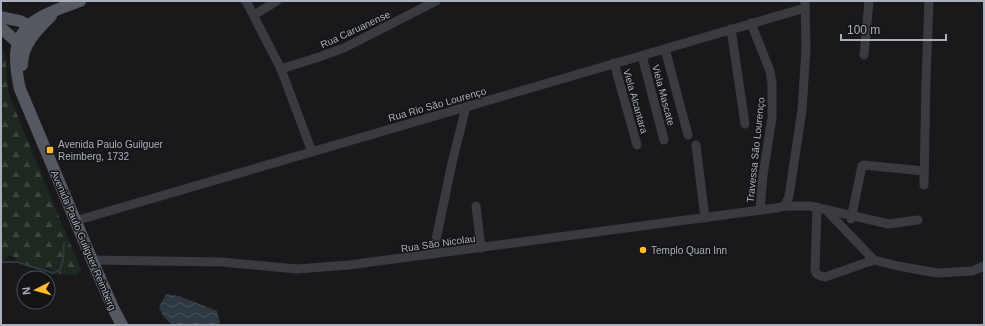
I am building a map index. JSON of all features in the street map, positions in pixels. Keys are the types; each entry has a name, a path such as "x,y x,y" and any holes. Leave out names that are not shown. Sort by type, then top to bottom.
{"main road":[{"path":"19,37 39,18 80,1"},
{"path":"1,17 20,21 19,37"},
{"name":"Avenida Paulo Guilguer Reimberg","path":"19,37 22,62 20,89 75,221 113,308 122,325"}],"street":[{"path":"246,1 281,69 312,152"},
{"path":"254,15 277,1"},
{"name":"Rua Caruanense","path":"281,69 344,48 436,1"},
{"path":"864,55 869,1"},
{"path":"924,185 929,1"},
{"path":"785,206 789,196 802,110 805,76 805,5"},
{"name":"Rua Rio São Lourenço","path":"75,221 642,56 805,5"},
{"name":"Travessa São Lourenço","path":"751,23 770,71 772,83 772,118 763,174 760,210"},
{"path":"731,29 745,124"},
{"path":"665,49 688,135"},
{"name":"Viela Mascate","path":"642,56 664,140"},
{"name":"Viela Alcantara","path":"614,63 637,145"},
{"path":"433,254 452,163 466,107"},
{"path":"696,145 705,218"},
{"path":"851,217 863,165 924,171"},
{"path":"476,206 481,248"},
{"name":"Rua São Nicolau","path":"92,260 222,262 297,269 348,265 481,248 785,206 810,206 851,217 889,224 918,220"},
{"path":"821,209 874,260 898,266 936,272 972,271 984,266"},
{"path":"821,209 815,271 816,274 825,277 874,260"}],"green space":[{"path":"1,45 6,63 9,95 81,270 77,275 56,273 56,270 48,268 29,267 11,256 6,257 4,261 1,261"}],"water":[{"path":"166,294 179,296 217,311 220,322 218,325 172,325 163,316 159,307"}],"waterway":[{"path":"1,262 17,262 53,273 60,270 63,261 64,243"}],"place":[{"name":"Avenida Paulo Guilguer Reimberg, 1732","path":"50,150"},
{"name":"Templo Quan Inn","path":"643,250"}]}
